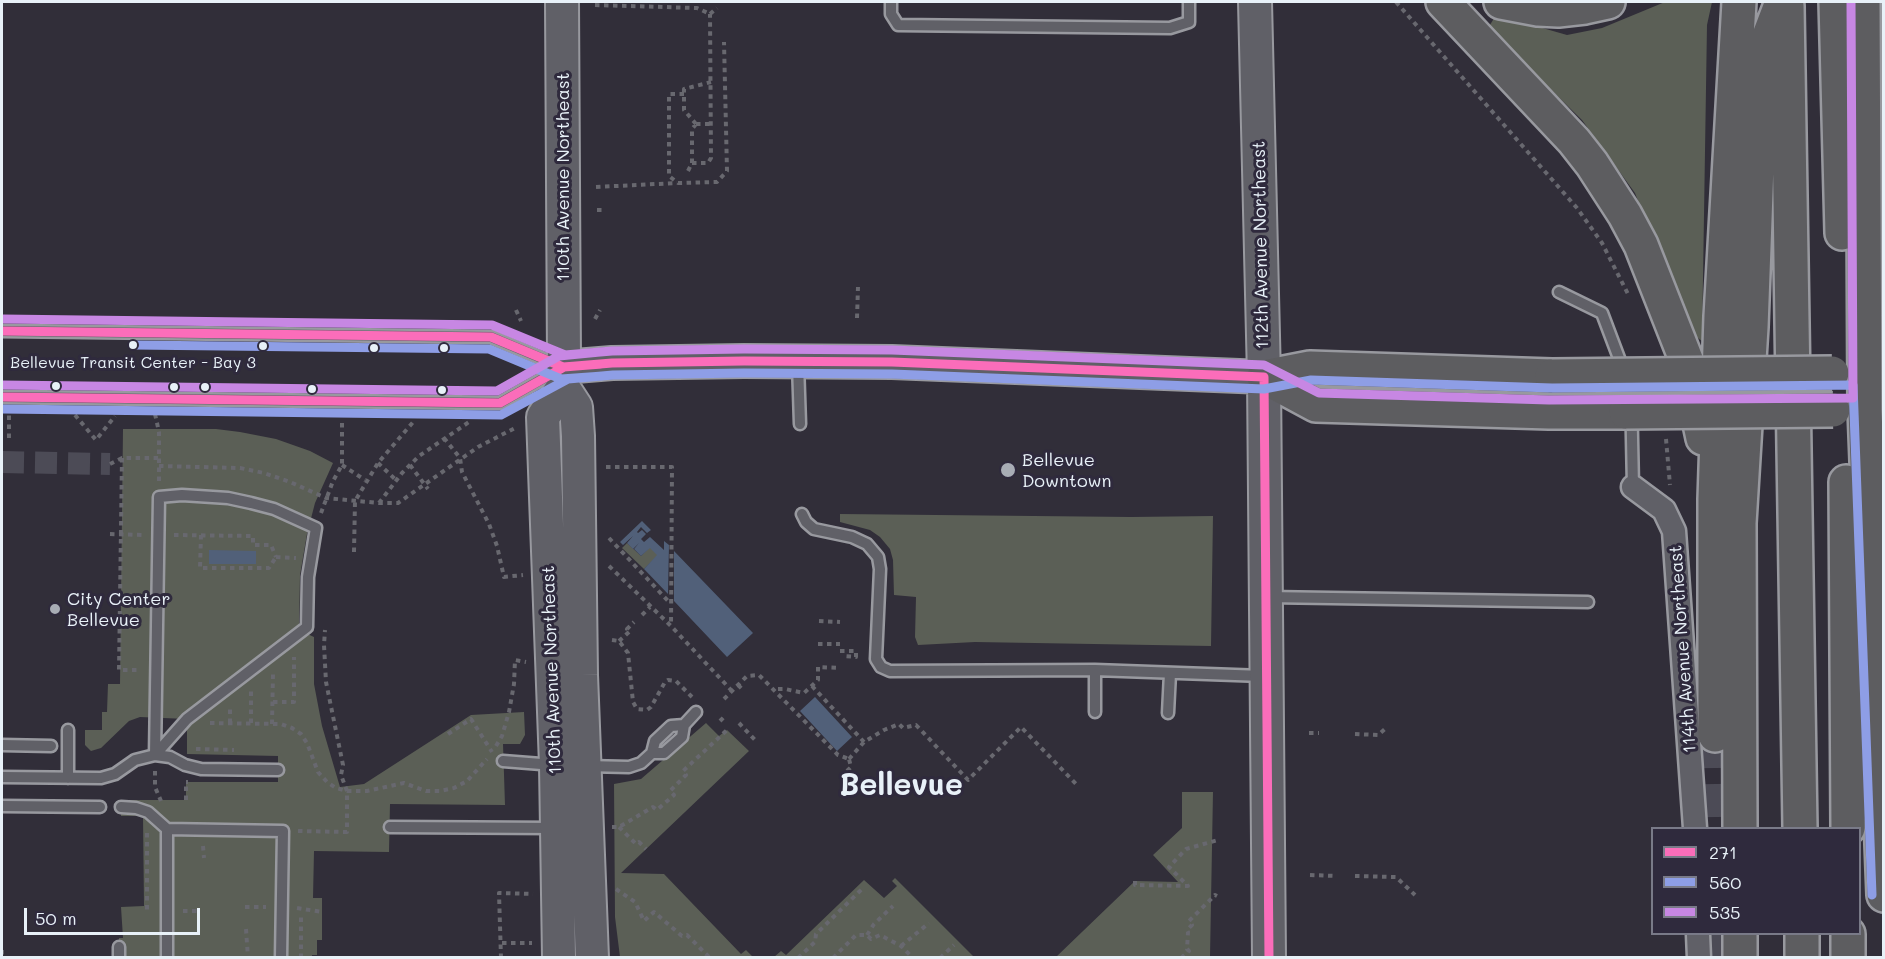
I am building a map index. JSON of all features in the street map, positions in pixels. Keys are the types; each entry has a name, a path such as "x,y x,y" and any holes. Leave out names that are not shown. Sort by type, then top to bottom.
{"highway":[{"path":"1443,2 1574,141 1606,184 1625,215 1641,245 1687,362 1715,499"},
{"path":"1502,2 1558,10 1608,2"},
{"path":"1715,735 1715,499 1721,316 1739,2"},
{"path":"1740,827 1739,523 1751,315 1761,57 1782,2"},
{"path":"1787,2 1800,827"},
{"path":"1836,2 1848,410 1848,827"},
{"path":"1847,373 1863,2"},
{"path":"1264,377 1310,368 1552,376 1847,373"},
{"path":"1264,377 1316,405 1550,412 1848,410"},
{"path":"1848,410 1884,895"},
{"path":"1740,935 1740,957"},
{"path":"1802,935 1802,957"},
{"path":"1848,935 1848,957"}],"street":[{"name":"110th Avenue Northeast","path":"562,2 563,374 576,407 580,531 581,675 571,766 592,957"},
{"name":"112th Avenue Northeast","path":"1255,2 1264,377 1269,957"},
{"path":"563,374 612,363 798,361 1264,377"},
{"name":"110th Avenue Northeast","path":"549,950 558,828 573,755 569,717 554,703 543,417 563,374"},
{"path":"1633,487 1664,510"},
{"name":"114th Avenue Northeast","path":"1664,510 1674,531 1695,827"},
{"path":"1698,935 1699,957"}],"lane":[{"path":"891,2 891,14 898,25 1170,28 1189,22 1189,2"},
{"path":"1559,292 1602,313 1631,390 1633,487"},
{"path":"2,331 491,337 563,374"},
{"path":"798,361 800,424"},
{"path":"2,397 500,404 563,374"},
{"path":"182,495 228,498 274,509 316,528 308,577 307,627 187,719 155,755 159,497 182,495"},
{"path":"802,514 806,522 814,529 852,537 867,543 878,557 880,569 876,659 881,667 890,671 1095,670 1266,677"},
{"path":"1265,597 1588,602"},
{"path":"1095,670 1095,712"},
{"path":"1168,713 1170,673"},
{"path":"503,761 629,767 641,763 652,753 655,741 671,726 684,725 697,707"},
{"path":"68,730 68,778"},
{"path":"2,745 51,746"},
{"path":"2,777 102,778 115,774 135,760 155,755 170,757 185,765 201,769 278,770"},
{"path":"2,806 100,807"},
{"path":"121,807 148,812 167,829 283,831 281,957"},
{"path":"390,827 558,828"},
{"path":"167,829 167,957"}],"path":[{"path":"1396,2 1577,208 1602,243 1632,303"},
{"path":"595,5 697,8 710,14"},
{"path":"710,14 717,8"},
{"path":"692,163 708,163 711,158 710,14"},
{"path":"596,188 717,182 727,171 724,42"},
{"path":"711,82 684,89 684,110 696,124 711,124"},
{"path":"678,183 669,176 669,94 684,94"},
{"path":"688,171 692,163 692,129 696,124"},
{"path":"597,210 604,210"},
{"path":"857,318 858,287"},
{"path":"516,310 521,321"},
{"path":"595,319 600,310"},
{"path":"9,414 9,438"},
{"path":"75,416 96,440 115,416"},
{"path":"155,417 159,432 159,466 220,466 264,473 326,498 379,503 398,503 477,447 515,429"},
{"path":"326,498 342,465 342,420"},
{"path":"354,552 355,501 365,480 390,446 414,421"},
{"path":"379,503 410,465 469,422"},
{"path":"1664,510 1671,498 1666,435"},
{"path":"444,438 460,458 462,472 489,524 504,577 513,575"},
{"path":"110,464 122,458 159,458"},
{"path":"122,458 119,670 156,670"},
{"path":"378,463 396,480"},
{"path":"342,465 365,480"},
{"path":"410,465 428,489"},
{"path":"606,467 672,467 671,626"},
{"path":"110,534 121,535 201,535 253,536 253,545 271,545 276,557 269,568 200,568 201,535"},
{"path":"609,538 671,603"},
{"path":"609,567 671,626 732,691"},
{"path":"642,615 650,607"},
{"path":"819,621 840,622"},
{"path":"619,641 630,631 627,629 634,622"},
{"path":"302,831 347,832 347,791 341,776 342,765 326,682 325,627 307,627"},
{"path":"272,724 273,702 294,702 295,636"},
{"path":"612,640 619,641 628,653 633,702 638,709 647,710 668,680 676,681 697,707"},
{"path":"818,644 840,644"},
{"path":"840,651 856,651 856,657 843,656"},
{"path":"230,723 272,724 292,728 301,734 307,743 318,772 336,788 347,791 367,791 404,783 426,791 440,791 454,788 467,781 492,753 502,736 508,712 514,684 515,660 530,663"},
{"path":"778,689 804,693 818,680 818,667 840,668"},
{"path":"251,723 252,669"},
{"path":"724,699 747,676 759,675 838,755 849,759"},
{"path":"738,685 743,690"},
{"path":"812,686 864,742"},
{"path":"720,721 725,716"},
{"path":"448,734 471,719 492,753"},
{"path":"739,723 758,742"},
{"path":"849,759 864,742 899,724 903,728 916,725 968,780 1021,727 1077,785"},
{"path":"1355,734 1378,735 1386,728"},
{"path":"646,849 639,842 636,844 619,827 653,807 657,810 674,795 670,791 686,775 683,771 727,730"},
{"path":"1309,733 1319,733"},
{"path":"187,749 234,750"},
{"path":"155,755 155,787 162,800"},
{"path":"847,771 851,767 849,759"},
{"path":"186,800 186,782 198,782"},
{"path":"1135,881 1135,885 1188,886 1169,867 1186,849 1218,840"},
{"path":"1310,875 1336,876"},
{"path":"1355,876 1396,877 1415,895"},
{"path":"615,888 635,902 644,921 654,912 682,936 687,935 710,957"},
{"path":"798,957 815,942 816,934 862,889"},
{"path":"501,957 499,893 538,895"},
{"path":"1181,957 1189,951 1187,949 1187,930 1192,925 1189,921 1215,895 1217,896"},
{"path":"867,935 874,924 893,906"},
{"path":"301,957 301,909 322,912"},
{"path":"901,946 928,922"},
{"path":"246,929 248,957"},
{"path":"832,957 856,935 867,935 871,939 880,935 901,946 913,957"},
{"path":"502,943 549,950"},
{"path":"940,957 954,945"},
{"path":"2,950 2,957"}],"shaded area":[{"path":"1665,2 1712,2 1707,25 1702,341 1688,331 1635,193 1582,120 1488,28 1498,12 1525,23 1567,35 1602,28"},
{"path":"123,429 216,429 240,432 276,439 310,451 333,463 315,503 307,534 300,575 299,630 314,637 314,684 322,726 340,787 364,784 471,715 524,712 525,735 520,744 503,744 505,805 390,804 389,852 314,851 313,898 322,898 322,940 317,940 317,955 312,955 312,957 119,957 119,938 123,938 121,907 144,906 143,816 121,816 121,800 186,800 186,782 278,782 278,756 187,754 187,719 140,717 129,721 101,748 91,751 85,745 85,730 102,730 102,712 107,712 108,684 120,684"},
{"path":"840,514 1213,516 1211,646 975,642 918,645 915,637 916,597 894,595 893,560 890,549 880,537 870,530 840,522"},
{"path":"627,543 641,556 650,547 658,555 644,569 622,548"},
{"path":"706,723 719,736 727,730 749,751 621,873 664,874 741,954 746,950 753,957 620,957 615,917 614,784 641,779"},
{"path":"1182,792 1213,792 1210,957 1056,957 1135,881 1178,882 1153,855 1182,828"},
{"path":"895,878 974,957 774,957 781,951 786,955 864,880 884,898 897,886 892,881"}],"water":[{"path":"642,521 651,530 647,533 641,527 637,532 642,530 646,534 641,539 644,542 650,537 664,550 664,541 669,545 668,594 644,569 657,555 650,548 641,556 634,549 639,543 633,549 627,543 633,536 623,545 620,542"},
{"path":"209,550 256,551 256,564 209,564"},
{"path":"674,551 753,633 727,657 674,601"},
{"path":"815,697 852,737 837,751 800,711"}],"tunnel":[{"path":"2,462 110,464"},
{"path":"1715,735 1717,827"},
{"path":"1718,935 1718,958"}],"transit line":[{"name":"535","path":"2,319 492,325 565,355 612,351 892,350 1264,365 1319,393 1549,400 1853,398 1851,2"},
{"name":"271","path":"2,331 491,337 563,367 602,364"},
{"name":"560","path":"133,345 489,349 561,379 603,376"},
{"name":"535","path":"2,385 497,391 559,356 600,352"},
{"name":"271","path":"2,397 500,403 564,367 612,363 892,362 1264,377"},
{"name":"560","path":"2,409 501,415 568,379 613,375 744,373 892,374 1264,389 1311,380 1552,388 1853,385 1872,895"},
{"name":"271","path":"1264,377 1269,958"}],"place":[{"name":"Bellevue Transit Center - Bay 3","path":"133,345"},
{"name":"Bellevue Downtown","path":"1008,470"},
{"name":"City Center Bellevue","path":"55,609"}],"district":[{"name":"Bellevue","path":"901,786"}]}
